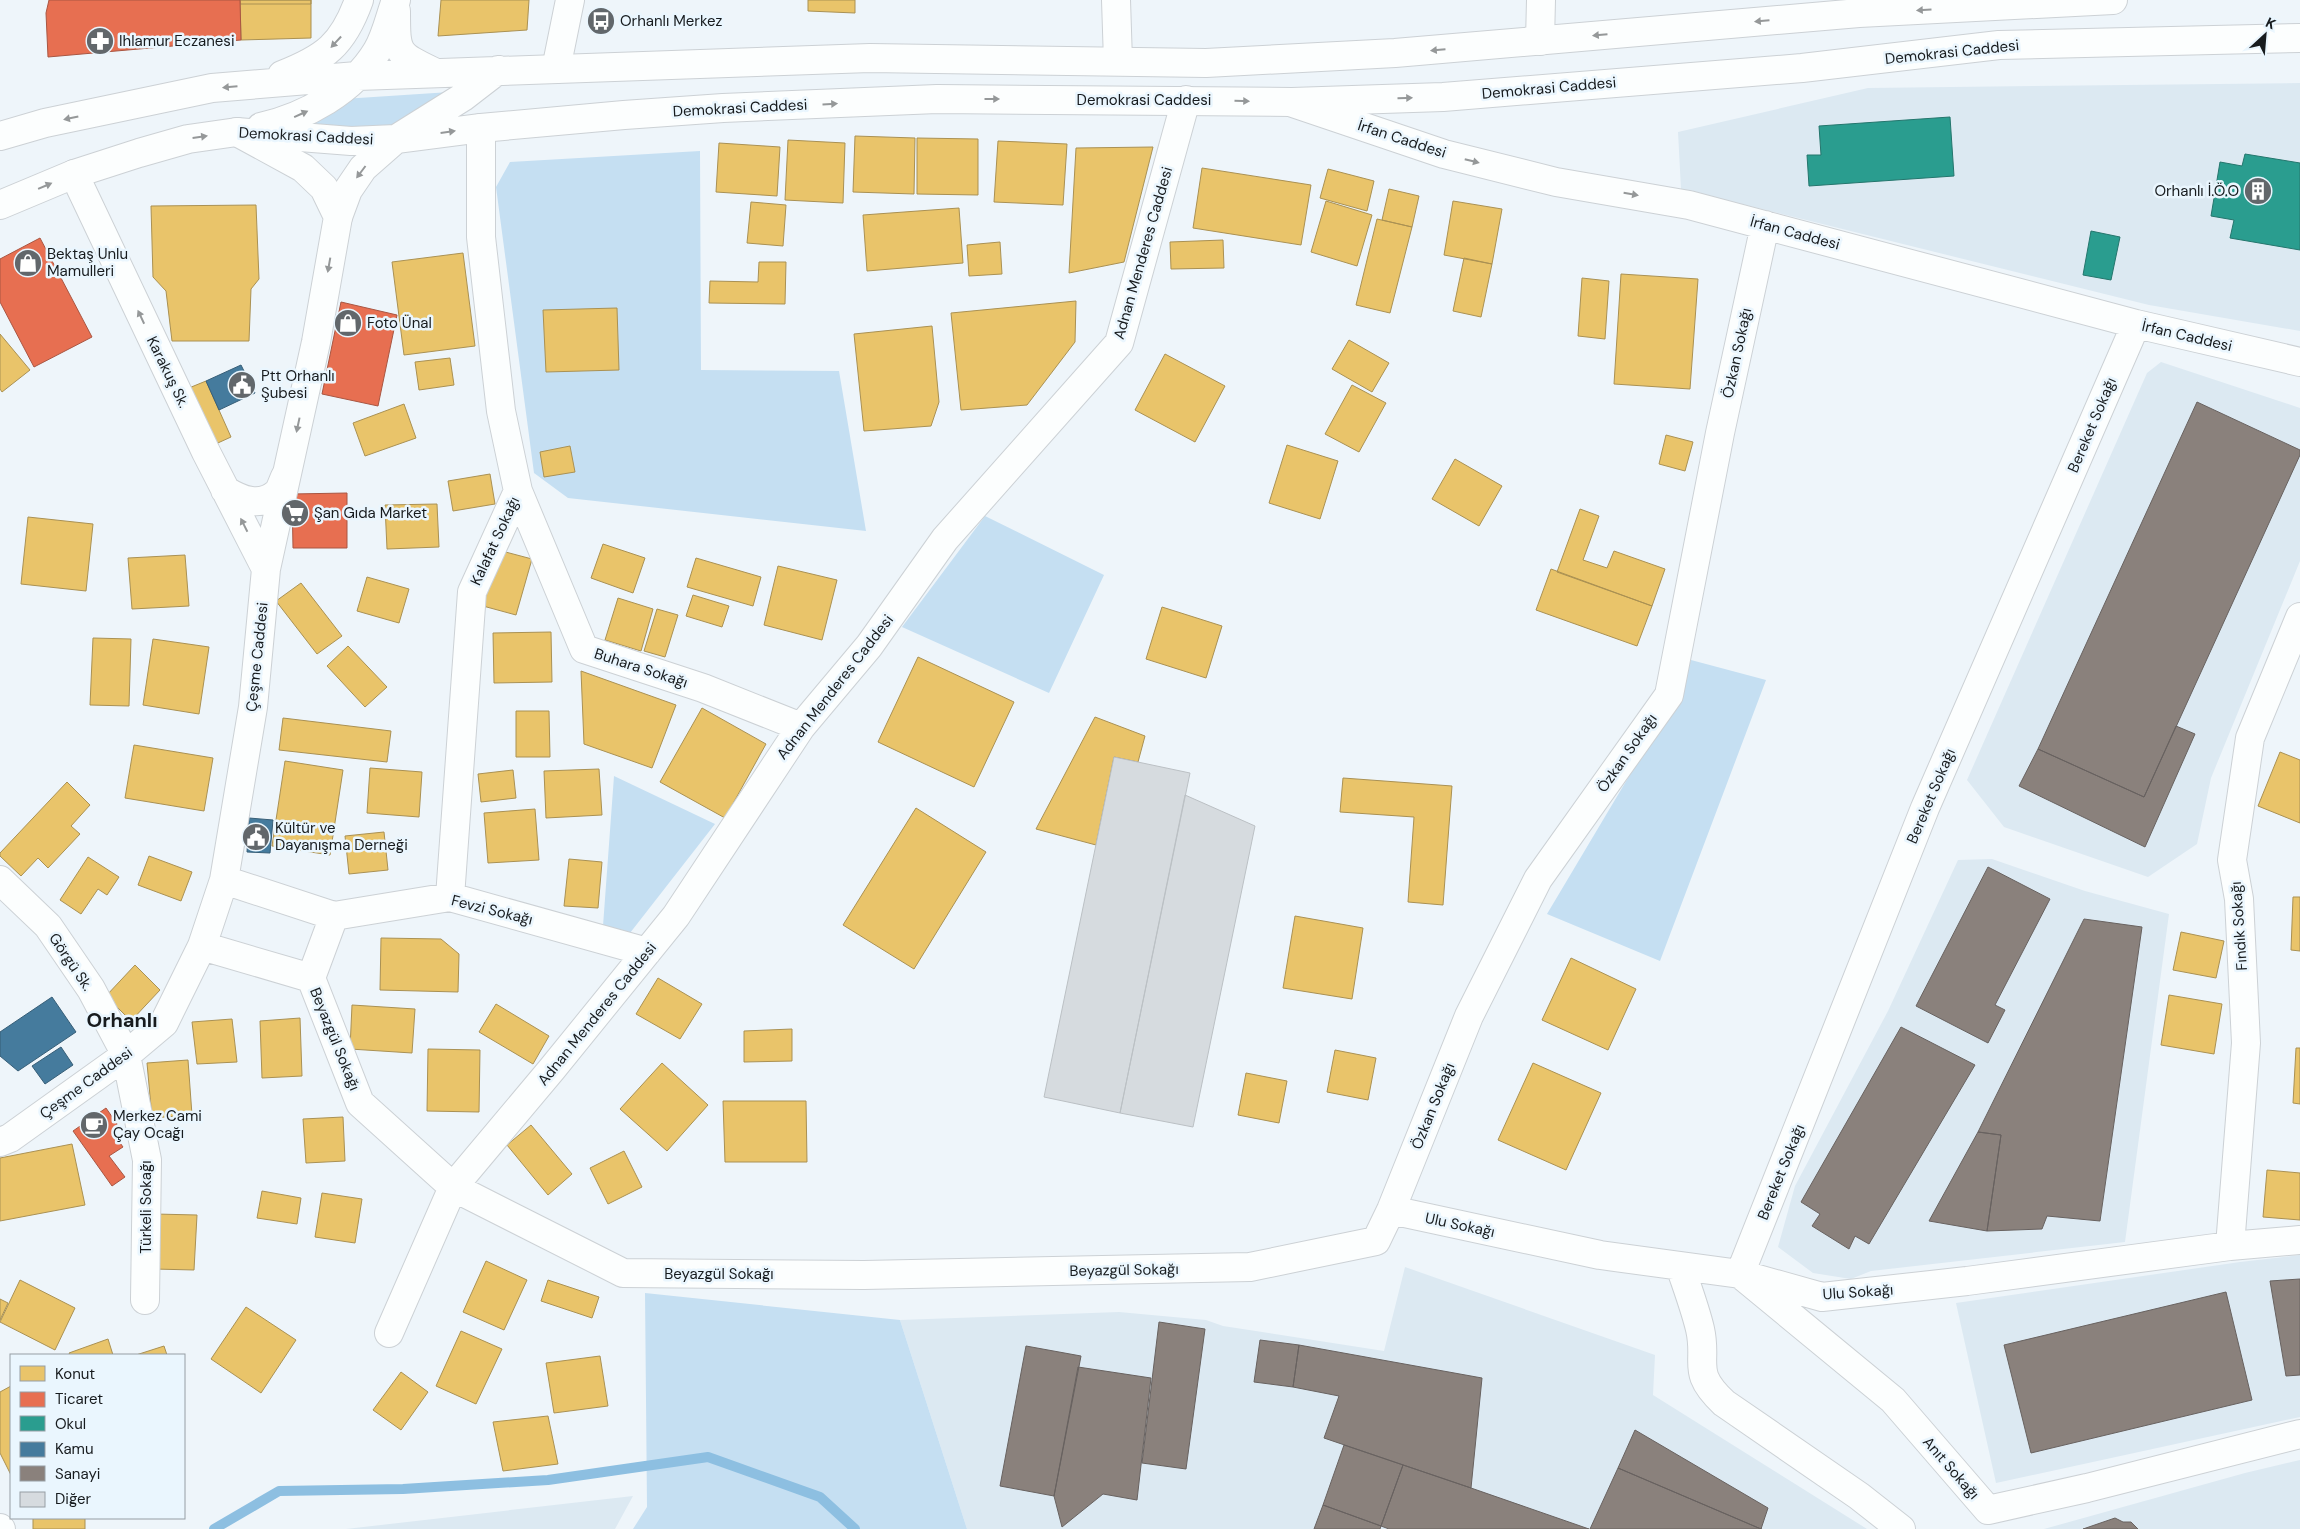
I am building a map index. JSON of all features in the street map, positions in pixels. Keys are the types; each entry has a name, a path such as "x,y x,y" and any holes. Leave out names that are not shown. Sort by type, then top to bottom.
{"street":[{"path":"257,84 312,63 339,42 352,20 359,0"},
{"path":"396,0 396,42 401,54 436,73"},
{"path":"237,132 281,122 304,114 357,76 378,50 396,0"},
{"path":"556,69 570,0"},
{"path":"1116,0 1118,61"},
{"path":"1540,40 1541,0"},
{"path":"0,136 46,123 212,88 357,76 870,58 1206,63 1395,53 1540,40 1856,6 2113,0"},
{"name":"Demokrasi Caddesi","path":"0,205 74,174 188,139 237,132 351,141 396,139 481,128 723,108 927,99 1292,102 1443,97 1762,71 1999,45 2300,38"},
{"name":"Çeşme Caddesi","path":"0,1142 10,1138 126,1055 164,1023 202,946 224,880 253,707 266,569 316,342 338,217 348,190 363,168 396,139 463,97 498,70"},
{"name":"Adnan Menderes Caddesi","path":"389,1332 453,1187 676,916 801,727 869,646 945,539 1119,343 1186,100"},
{"name":"İrfan Caddesi","path":"1292,102 1444,154 1556,182 1689,204 2136,324 2300,362"},
{"name":"Kalafat Sokağı","path":"450,897 472,592 518,491 500,411 481,237 481,128"},
{"path":"237,132 303,168 324,188 338,217"},
{"name":"Karakuş Sk.","path":"74,174 225,490 266,569"},
{"name":"Özkan Sokağı","path":"1376,1240 1391,1210 1469,1016 1538,879 1668,695 1718,443 1766,225"},
{"name":"Bereket Sokağı","path":"1740,1274 1925,808 2136,324"},
{"path":"225,490 240,500 252,502 264,500 277,492 287,474"},
{"name":"Buhara Sokağı","path":"518,491 584,649 703,688 801,727"},
{"name":"Fındık Sokağı","path":"2230,1246 2246,1043 2239,899 2232,860 2250,738 2300,617"},
{"name":"Görgü Sk.","path":"0,880 48,926 91,989 126,1055"},
{"name":"Fevzi Sokağı","path":"224,880 334,916 450,897 647,952"},
{"path":"311,978 334,916"},
{"name":"Beyazgül Sokağı","path":"202,946 311,978 360,1103 453,1187 623,1273 864,1275 1250,1267 1376,1240"},
{"name":"Türkeli Sokağı","path":"126,1055 147,1160 146,1300"},
{"name":"Ulu Sokağı","path":"1391,1210 1600,1255 1740,1274 1822,1297 1967,1281 2230,1246 2300,1240"},
{"path":"1680,1266 1701,1332 1702,1371 1713,1393 1724,1403 1859,1496 1901,1529"},
{"name":"Anıt Sokağı","path":"1740,1274 1893,1400 1988,1510 2087,1488 2300,1434"}],"shaded area":[{"path":"2300,83 2300,331 2149,305 1681,189 1678,132 1868,88"},
{"path":"450,92 404,131 301,131 343,99"},
{"path":"700,151 701,370 839,371 866,531 568,498 534,473 496,187 510,162"},
{"path":"2161,362 2300,408 2300,561 2211,778 2197,844 2148,877 2004,827 1967,780 2147,373"},
{"path":"985,516 1104,575 1049,693 902,627"},
{"path":"1691,660 1766,680 1660,961 1547,914 1681,689"},
{"path":"614,776 715,824 630,933 603,926"},
{"path":"1992,859 2085,891 2169,914 2125,1242 1871,1271 1851,1279 1813,1273 1778,1247 1795,1186 1888,1011 1958,860"},
{"path":"2300,1255 2300,1417 1996,1483 1956,1303"},
{"path":"1405,1267 1655,1355 1653,1395 1867,1529 967,1529 900,1320 1119,1312 1206,1320 1223,1326 1384,1351"},
{"path":"645,1293 900,1320 967,1529 633,1529 647,1507"},
{"path":"2300,1460 2300,1529 2044,1529 2245,1473"},
{"path":"633,1496 615,1529 346,1529"}],"building: Konut":[{"path":"240,0 311,0 311,38 241,40"},
{"path":"240,0 311,0 311,4 240,4"},
{"path":"441,0 529,0 527,30 438,36"},
{"path":"808,0 855,0 855,13 808,11"},
{"path":"855,136 915,138 914,194 853,192"},
{"path":"917,138 978,139 978,195 917,194"},
{"path":"788,140 845,143 843,203 785,200"},
{"path":"998,141 1067,144 1063,205 994,202"},
{"path":"719,143 780,147 777,196 716,192"},
{"path":"1153,147 1124,262 1069,273 1076,148"},
{"path":"1202,168 1311,185 1301,245 1193,228"},
{"path":"1328,169 1374,181 1367,211 1320,198"},
{"path":"1389,189 1419,196 1412,227 1382,220"},
{"path":"1326,201 1372,215 1357,266 1311,252"},
{"path":"1453,201 1502,209 1492,264 1444,255"},
{"path":"751,202 786,205 783,246 747,243"},
{"path":"256,205 259,279 251,289 249,341 172,341 166,291 153,277 151,206"},
{"path":"959,208 963,263 867,271 863,215"},
{"path":"1377,219 1412,227 1390,313 1356,305"},
{"path":"1223,240 1224,268 1171,269 1170,242"},
{"path":"1000,242 1002,274 969,276 967,245"},
{"path":"463,253 475,346 404,355 392,262"},
{"path":"1464,258 1492,264 1481,317 1453,311"},
{"path":"759,262 786,262 785,304 709,303 710,281 758,282"},
{"path":"1621,274 1698,279 1690,389 1614,384"},
{"path":"1582,278 1609,281 1605,339 1578,336"},
{"path":"1076,301 1075,342 1027,405 961,410 951,313"},
{"path":"617,308 619,370 546,372 543,310"},
{"path":"932,326 939,402 931,426 864,431 854,334"},
{"path":"0,334 30,370 2,392 0,389"},
{"path":"1349,340 1389,363 1372,392 1332,369"},
{"path":"1165,354 1225,386 1195,442 1135,410"},
{"path":"450,358 454,385 419,390 415,362"},
{"path":"206,381 231,437 209,447 184,390"},
{"path":"1352,385 1386,403 1359,452 1325,434"},
{"path":"404,404 416,438 365,456 353,423"},
{"path":"1666,435 1693,442 1685,471 1659,464"},
{"path":"1287,445 1338,461 1320,519 1269,503"},
{"path":"570,446 575,472 544,477 540,452"},
{"path":"1455,459 1502,486 1479,526 1432,499"},
{"path":"490,474 495,504 453,511 448,481"},
{"path":"437,504 439,547 387,549 385,505"},
{"path":"1580,509 1599,516 1583,560 1607,568 1614,551 1665,569 1652,606 1557,572"},
{"path":"28,517 93,524 86,591 21,584"},
{"path":"603,544 645,558 633,593 591,578"},
{"path":"498,550 532,559 516,615 483,606"},
{"path":"185,555 189,606 132,609 128,558"},
{"path":"696,558 761,577 753,606 687,587"},
{"path":"778,566 837,580 822,640 764,625"},
{"path":"1551,569 1652,606 1637,646 1536,610"},
{"path":"367,577 409,589 399,623 357,611"},
{"path":"301,583 342,636 317,654 276,601"},
{"path":"693,595 729,606 722,627 686,616"},
{"path":"618,598 653,609 641,651 605,640"},
{"path":"1162,607 1222,626 1206,678 1146,659"},
{"path":"657,609 678,615 665,657 644,651"},
{"path":"551,632 552,682 494,683 493,633"},
{"path":"93,638 131,639 129,706 90,705"},
{"path":"153,639 209,647 199,714 143,705"},
{"path":"348,646 387,687 365,707 327,666"},
{"path":"918,657 1014,702 974,787 878,742"},
{"path":"581,671 676,705 652,768 584,744"},
{"path":"702,708 766,744 725,818 660,782"},
{"path":"516,711 549,711 550,757 516,757"},
{"path":"1095,717 1145,736 1138,762 1114,757 1096,845 1036,829"},
{"path":"283,718 391,731 387,762 279,750"},
{"path":"134,745 213,758 204,811 125,798"},
{"path":"2280,752 2300,760 2300,823 2258,806"},
{"path":"285,761 343,770 330,855 272,846"},
{"path":"370,768 422,772 419,817 367,813"},
{"path":"599,769 602,815 546,818 544,771"},
{"path":"513,770 516,798 481,802 478,774"},
{"path":"1343,778 1452,786 1443,905 1408,902 1414,817 1340,812"},
{"path":"67,782 90,805 71,826 80,834 48,868 38,858 21,876 0,856 0,853"},
{"path":"916,808 986,852 914,969 843,925"},
{"path":"535,809 539,860 488,863 484,813"},
{"path":"384,832 388,870 349,874 345,836"},
{"path":"149,856 192,872 181,901 138,885"},
{"path":"88,857 119,877 107,895 98,889 81,914 60,900"},
{"path":"569,859 602,862 598,908 564,906"},
{"path":"2293,897 2300,897 2300,951 2291,950"},
{"path":"1295,916 1363,928 1352,999 1283,988"},
{"path":"2181,932 2224,941 2216,978 2173,970"},
{"path":"381,938 441,939 459,954 458,992 380,990"},
{"path":"1571,958 1636,989 1608,1050 1542,1020"},
{"path":"135,965 160,990 131,1021 106,996"},
{"path":"658,978 702,1004 680,1039 636,1014"},
{"path":"2169,995 2222,1004 2214,1054 2161,1045"},
{"path":"496,1004 549,1036 533,1064 479,1032"},
{"path":"352,1005 415,1009 412,1053 350,1049"},
{"path":"300,1018 302,1076 262,1078 260,1021"},
{"path":"232,1019 237,1062 197,1064 192,1022"},
{"path":"792,1029 792,1061 744,1062 744,1031"},
{"path":"2296,1048 2300,1048 2300,1104 2293,1103"},
{"path":"428,1049 480,1050 479,1112 427,1111"},
{"path":"1335,1050 1376,1058 1368,1100 1327,1092"},
{"path":"188,1060 192,1115 152,1118 147,1063"},
{"path":"662,1063 708,1105 667,1151 620,1109"},
{"path":"1533,1063 1601,1093 1566,1170 1498,1140"},
{"path":"1246,1073 1287,1081 1279,1123 1238,1115"},
{"path":"723,1101 806,1101 807,1162 725,1162"},
{"path":"343,1117 345,1161 306,1163 303,1119"},
{"path":"531,1125 572,1174 548,1195 507,1145"},
{"path":"72,1144 85,1205 0,1221 0,1158"},
{"path":"624,1151 642,1187 608,1204 590,1168"},
{"path":"2267,1170 2300,1173 2300,1220 2263,1217"},
{"path":"262,1191 301,1198 297,1224 257,1218"},
{"path":"322,1193 362,1199 355,1243 315,1237"},
{"path":"155,1214 197,1215 194,1270 154,1269"},
{"path":"486,1261 527,1280 504,1330 463,1312"},
{"path":"20,1280 75,1308 55,1350 0,1322"},
{"path":"548,1280 599,1297 592,1318 541,1301"},
{"path":"0,1299 8,1303 0,1320"},
{"path":"246,1307 296,1340 261,1393 211,1359"},
{"path":"461,1331 502,1349 476,1404 436,1386"},
{"path":"108,1339 113,1354 70,1354"},
{"path":"164,1346 167,1354 139,1354"},
{"path":"600,1356 608,1406 554,1413 546,1363"},
{"path":"401,1372 428,1392 401,1430 373,1410"},
{"path":"10,1387 10,1473 0,1453 0,1392"},
{"path":"548,1416 558,1464 503,1471 493,1422"},
{"path":"33,1519 85,1519 85,1529 33,1529"}],"building: Ticaret":[{"path":"49,0 240,0 241,40 48,57 46,13"},
{"path":"40,238 92,337 34,367 0,302 0,259"},
{"path":"341,302 397,315 378,406 322,394"},
{"path":"347,493 347,548 293,548 292,494"},
{"path":"106,1108 117,1124 113,1133 123,1147 109,1156 125,1177 112,1186 73,1131"}],"building: Okul":[{"path":"1950,117 1954,176 1809,186 1807,155 1821,155 1819,126"},
{"name":"Orhanlı İ.Ö.O","path":"2245,154 2300,163 2300,250 2230,238 2234,220 2211,216 2220,162 2242,166"},
{"path":"2091,231 2120,237 2111,280 2083,275"}],"building: Kamu":[{"path":"241,365 255,393 219,410 206,381"},
{"path":"249,818 273,820 270,853 247,852"},
{"path":"52,997 76,1032 18,1071 0,1056 0,1032"},
{"path":"61,1047 73,1065 45,1084 32,1066"}],"building: Sanayi":[{"path":"2197,402 2300,450 2300,455 2144,797 2038,749"},
{"path":"2176,726 2195,734 2145,847 2019,786 2038,749 2144,797"},
{"path":"1988,867 2050,899 1995,1005 2005,1010 1988,1043 1916,1006"},
{"path":"2084,919 2142,927 2100,1221 2047,1216 2042,1229 1987,1231 2001,1135 1978,1132"},
{"path":"1901,1027 1975,1065 1869,1244 1855,1236 1849,1249 1812,1226 1820,1214 1801,1202"},
{"path":"1978,1132 2001,1135 1987,1231 1929,1221"},
{"path":"2300,1279 2300,1375 2286,1376 2270,1281"},
{"path":"2226,1292 2252,1400 2031,1453 2004,1345"},
{"path":"1159,1322 1205,1329 1186,1469 1142,1463"},
{"path":"1260,1340 1299,1345 1293,1387 1254,1382"},
{"path":"1299,1345 1482,1378 1471,1488 1324,1438 1339,1396 1293,1387"},
{"path":"1026,1346 1081,1356 1054,1496 1000,1486"},
{"path":"1078,1367 1151,1378 1137,1500 1103,1494 1062,1527 1054,1496"},
{"path":"1635,1430 1768,1508 1761,1529 1618,1468"},
{"path":"1344,1445 1403,1465 1381,1526 1323,1505"},
{"path":"1403,1465 1589,1529 1389,1529 1381,1526"},
{"path":"1618,1468 1761,1529 1590,1529"},
{"path":"1323,1505 1381,1526 1380,1529 1314,1529"},
{"path":"2115,1518 2123,1522 2131,1522 2138,1529 2083,1529"}],"building: Diğer":[{"path":"1114,757 1190,773 1120,1113 1044,1097"},
{"path":"1185,795 1255,826 1193,1127 1120,1113"}],"waterway":[{"path":"214,1529 279,1491 403,1489 548,1480 708,1457 820,1497 855,1529"}],"place":[{"name":"Orhanlı Merkez","path":"601,21"},
{"name":"Ihlamur Eczanesi","path":"100,41"},
{"name":"Orhanlı İ.Ö.O","path":"2258,191"},
{"name":"Bektaş Unlu Mamulleri","path":"28,263"},
{"name":"Foto Ünal","path":"348,323"},
{"name":"Ptt Orhanlı Şubesi","path":"242,385"},
{"name":"Şan Gıda Market","path":"295,513"},
{"name":"Kültür ve Dayanışma Derneği","path":"256,837"},
{"name":"Merkez Cami Çay Ocağı","path":"94,1125"}],"district":[{"name":"Orhanlı","path":"122,1020"}]}
